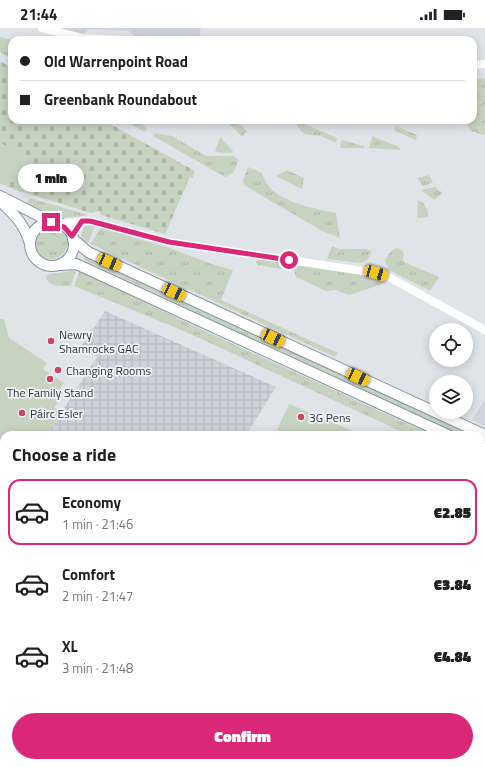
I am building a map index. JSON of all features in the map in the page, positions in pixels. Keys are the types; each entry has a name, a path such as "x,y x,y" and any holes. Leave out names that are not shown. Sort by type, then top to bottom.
{"highway":[{"path":"0,196 64,227 88,252 474,431"},
{"path":"0,202 16,216 23,225 32,253 42,263 47,265 76,264 439,431"},
{"path":"30,246 32,234 35,229 45,223 55,223"},
{"path":"59,265 72,254 72,237"}],"street":[{"path":"42,28 74,36"},
{"path":"72,237 82,221"},
{"path":"55,223 94,221 169,242 376,273 399,283 485,330"}],"shaded area":[{"path":"60,28 201,28 199,36 135,36 129,31 90,29 81,35"},
{"path":"105,311 276,387 248,431 50,431 97,357 81,347"},
{"path":"485,399 485,426 472,420"}],"green space":[{"path":"0,37 8,39 8,57 0,52"},
{"path":"0,61 8,66 8,124 110,124 195,171 193,178 190,177 165,234 101,215 99,211 91,213 7,187 26,157 0,143"},
{"path":"485,78 485,135 470,131 467,124 477,124 477,79"},
{"path":"130,124 142,124 147,129 145,132"},
{"path":"230,124 240,124 247,131 242,137"},
{"path":"298,124 304,124 333,136 337,139 336,143 322,137 307,135 297,126"},
{"path":"395,126 417,135 416,140 395,131"},
{"path":"156,133 172,136 206,156 234,156 238,160 235,169 233,173 225,177 153,136"},
{"path":"372,136 399,147 400,150 369,148"},
{"path":"220,137 233,151 232,153 215,152"},
{"path":"342,140 364,146 364,148 340,148"},
{"path":"0,143 26,157 8,186 0,184"},
{"path":"248,167 262,173 266,183 273,191 282,197 292,202 336,213 340,238 322,231 244,185 243,180"},
{"path":"287,170 304,178 302,189 276,176"},
{"path":"429,175 433,183 423,186 417,178"},
{"path":"435,187 443,193 434,200 421,190"},
{"path":"30,198 88,215 80,217 63,217 48,215 26,203"},
{"path":"418,200 426,207 428,217 417,218"},
{"path":"90,224 95,226 88,243 83,240 81,236 84,227"},
{"path":"48,225 54,225 63,230 67,236 67,248 63,254 54,259 48,259 39,254 34,245 34,239 39,230"},
{"path":"100,228 167,247 209,263 233,270 221,300 338,353 335,357 91,244"},
{"path":"332,246 340,249 367,249 371,251 371,253 365,261 361,263 327,259"},
{"path":"397,248 404,253 404,262 439,277 430,291 389,270 385,261 387,256"},
{"path":"86,255 429,414 429,419 440,419 466,431 451,431 84,260"},
{"path":"258,259 282,262 284,265 281,269 258,265 256,262"},
{"path":"301,265 359,274 386,283 349,295 336,290 326,291 296,277 294,270 296,267"},
{"path":"76,270 71,286 53,285 46,278 47,275"},
{"path":"80,270 196,327 423,431 400,431 186,332 74,286"},
{"name":"Páirc Esler","path":"0,319 4,319 9,338 47,363 43,369 64,383 60,389 64,392 54,408 62,411 50,431 0,431"},
{"name":"3G Pens","path":"289,404 353,431 279,431 277,430"}],"place":[{"name":"Newry Shamrocks GAC","path":"51,341"},
{"name":"Changing Rooms","path":"58,370"},
{"name":"The Family Stand","path":"50,379"},
{"name":"Páirc Esler","path":"22,413"},
{"name":"3G Pens","path":"301,417"}],"route":[{"path":"51,222 64,227 72,236 82,221 90,221 106,224 169,242 289,260"}]}
